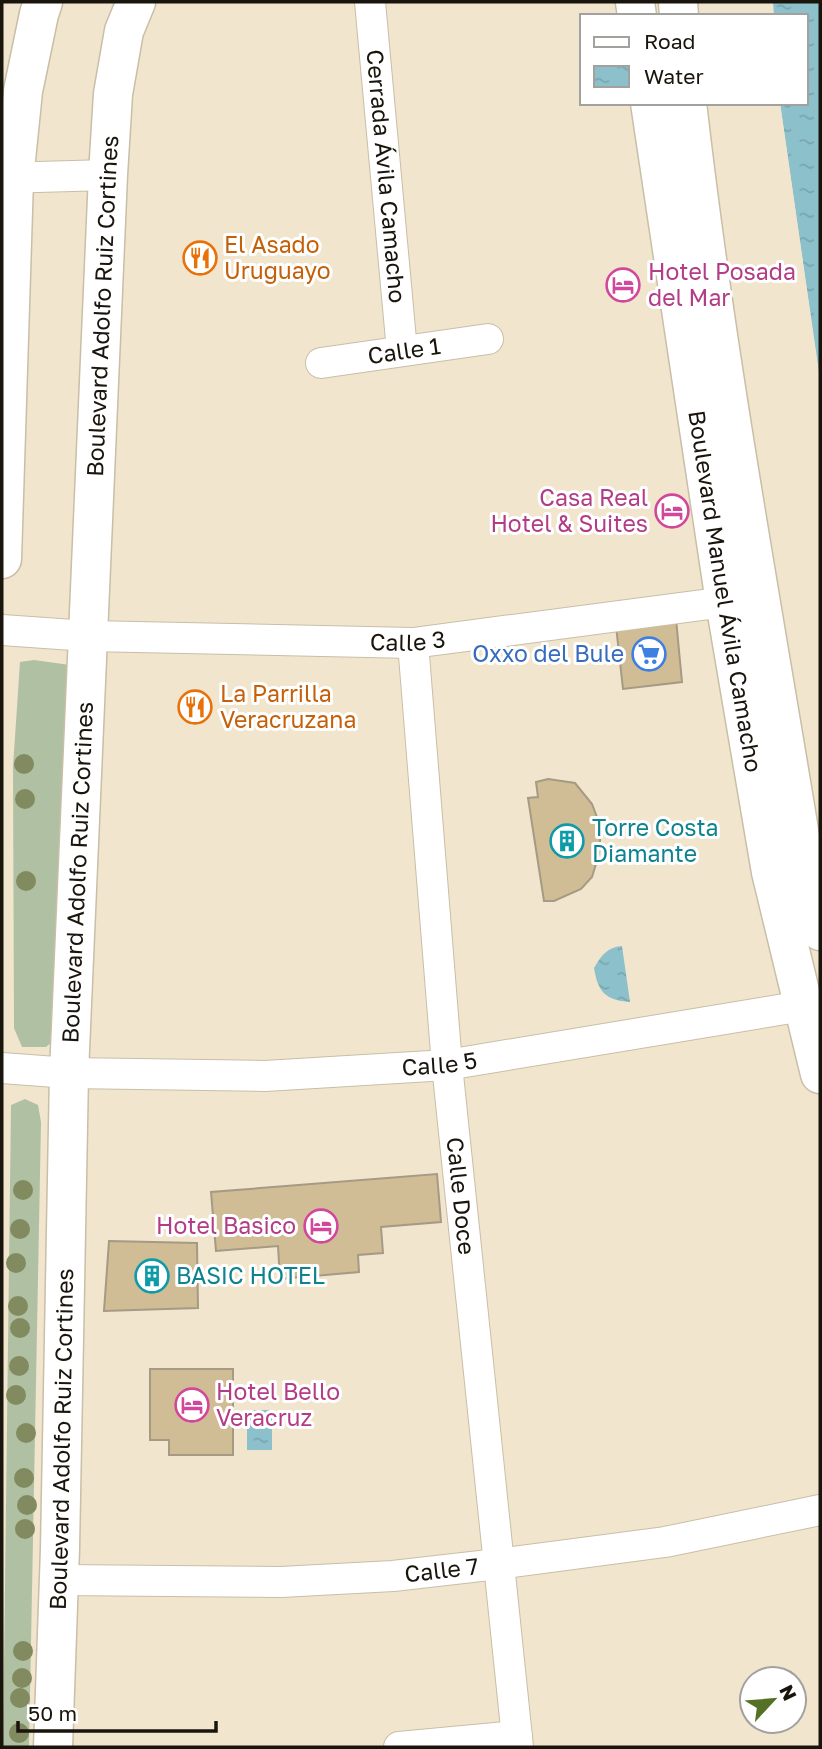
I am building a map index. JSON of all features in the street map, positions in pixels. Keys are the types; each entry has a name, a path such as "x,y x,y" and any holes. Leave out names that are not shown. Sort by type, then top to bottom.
{"main road":[{"path":"2,559 8,178 23,91 43,2"},
{"name":"Boulevard Adolfo Ruiz Cortines","path":"53,1747 69,1073 108,175 114,94 124,31 136,2"},
{"name":"Boulevard Manuel Ávila Camacho","path":"650,105 724,602 771,872 820,1074"},
{"name":"Boulevard Manuel Ávila Camacho","path":"687,105 726,388 804,861 820,931"}],"street":[{"name":"Cerrada Ávila Camacho","path":"370,2 402,351"},
{"path":"8,178 108,175"},
{"name":"Calle 1","path":"321,363 488,339"},
{"name":"Calle 3","path":"2,630 88,636 413,643 724,602"},
{"name":"Calle Doce","path":"413,643 447,1065 518,1742"},
{"name":"Calle 5","path":"2,1068 69,1073 265,1076 447,1065 803,1006"},
{"name":"Calle 7","path":"59,1580 281,1582 393,1576 665,1542 820,1510"},
{"path":"399,1747 518,1742"}],"green space":[{"path":"34,660 70,665 52,1042 46,1047 22,1047 14,1028 13,767 20,662"},
{"path":"25,1099 38,1105 41,1122 29,1747 3,1747 11,1105"}],"water":[{"path":"773,2 820,2 820,379 780,105 808,105 808,14 774,14"},
{"path":"622,946 630,1002 614,999 604,993 594,968 605,953"},
{"path":"247,1410 272,1410 272,1450 247,1450"}],"pier":[{"path":"776,105 780,105 820,382 817,379"}],"building":[{"name":"Oxxo del Bule","path":"676,619 682,682 623,689 616,626"},
{"name":"Torre Costa Diamante","path":"548,779 575,783 592,804 601,828 599,854 592,877 581,889 554,901 544,901 528,798 538,797 536,782"},
{"path":"437,1174 441,1222 381,1227 383,1253 358,1255 359,1272 280,1279 278,1246 216,1251 211,1192"},
{"name":"BASIC HOTEL","path":"109,1241 197,1243 198,1308 104,1311"},
{"name":"Hotel Bello Veracruz","path":"150,1369 233,1369 233,1455 169,1455 169,1440 150,1440"}],"place":[{"name":"El Asado Uruguayo","path":"200,258"},
{"name":"Hotel Posada del Mar","path":"623,285"},
{"name":"Casa Real Hotel & Suites","path":"672,511"},
{"name":"Oxxo del Bule","path":"649,654"},
{"name":"La Parrilla Veracruzana","path":"195,707"},
{"name":"Torre Costa Diamante","path":"567,841"},
{"name":"Hotel Basico","path":"321,1226"},
{"name":"BASIC HOTEL","path":"152,1276"},
{"name":"Hotel Bello Veracruz","path":"192,1405"}]}
